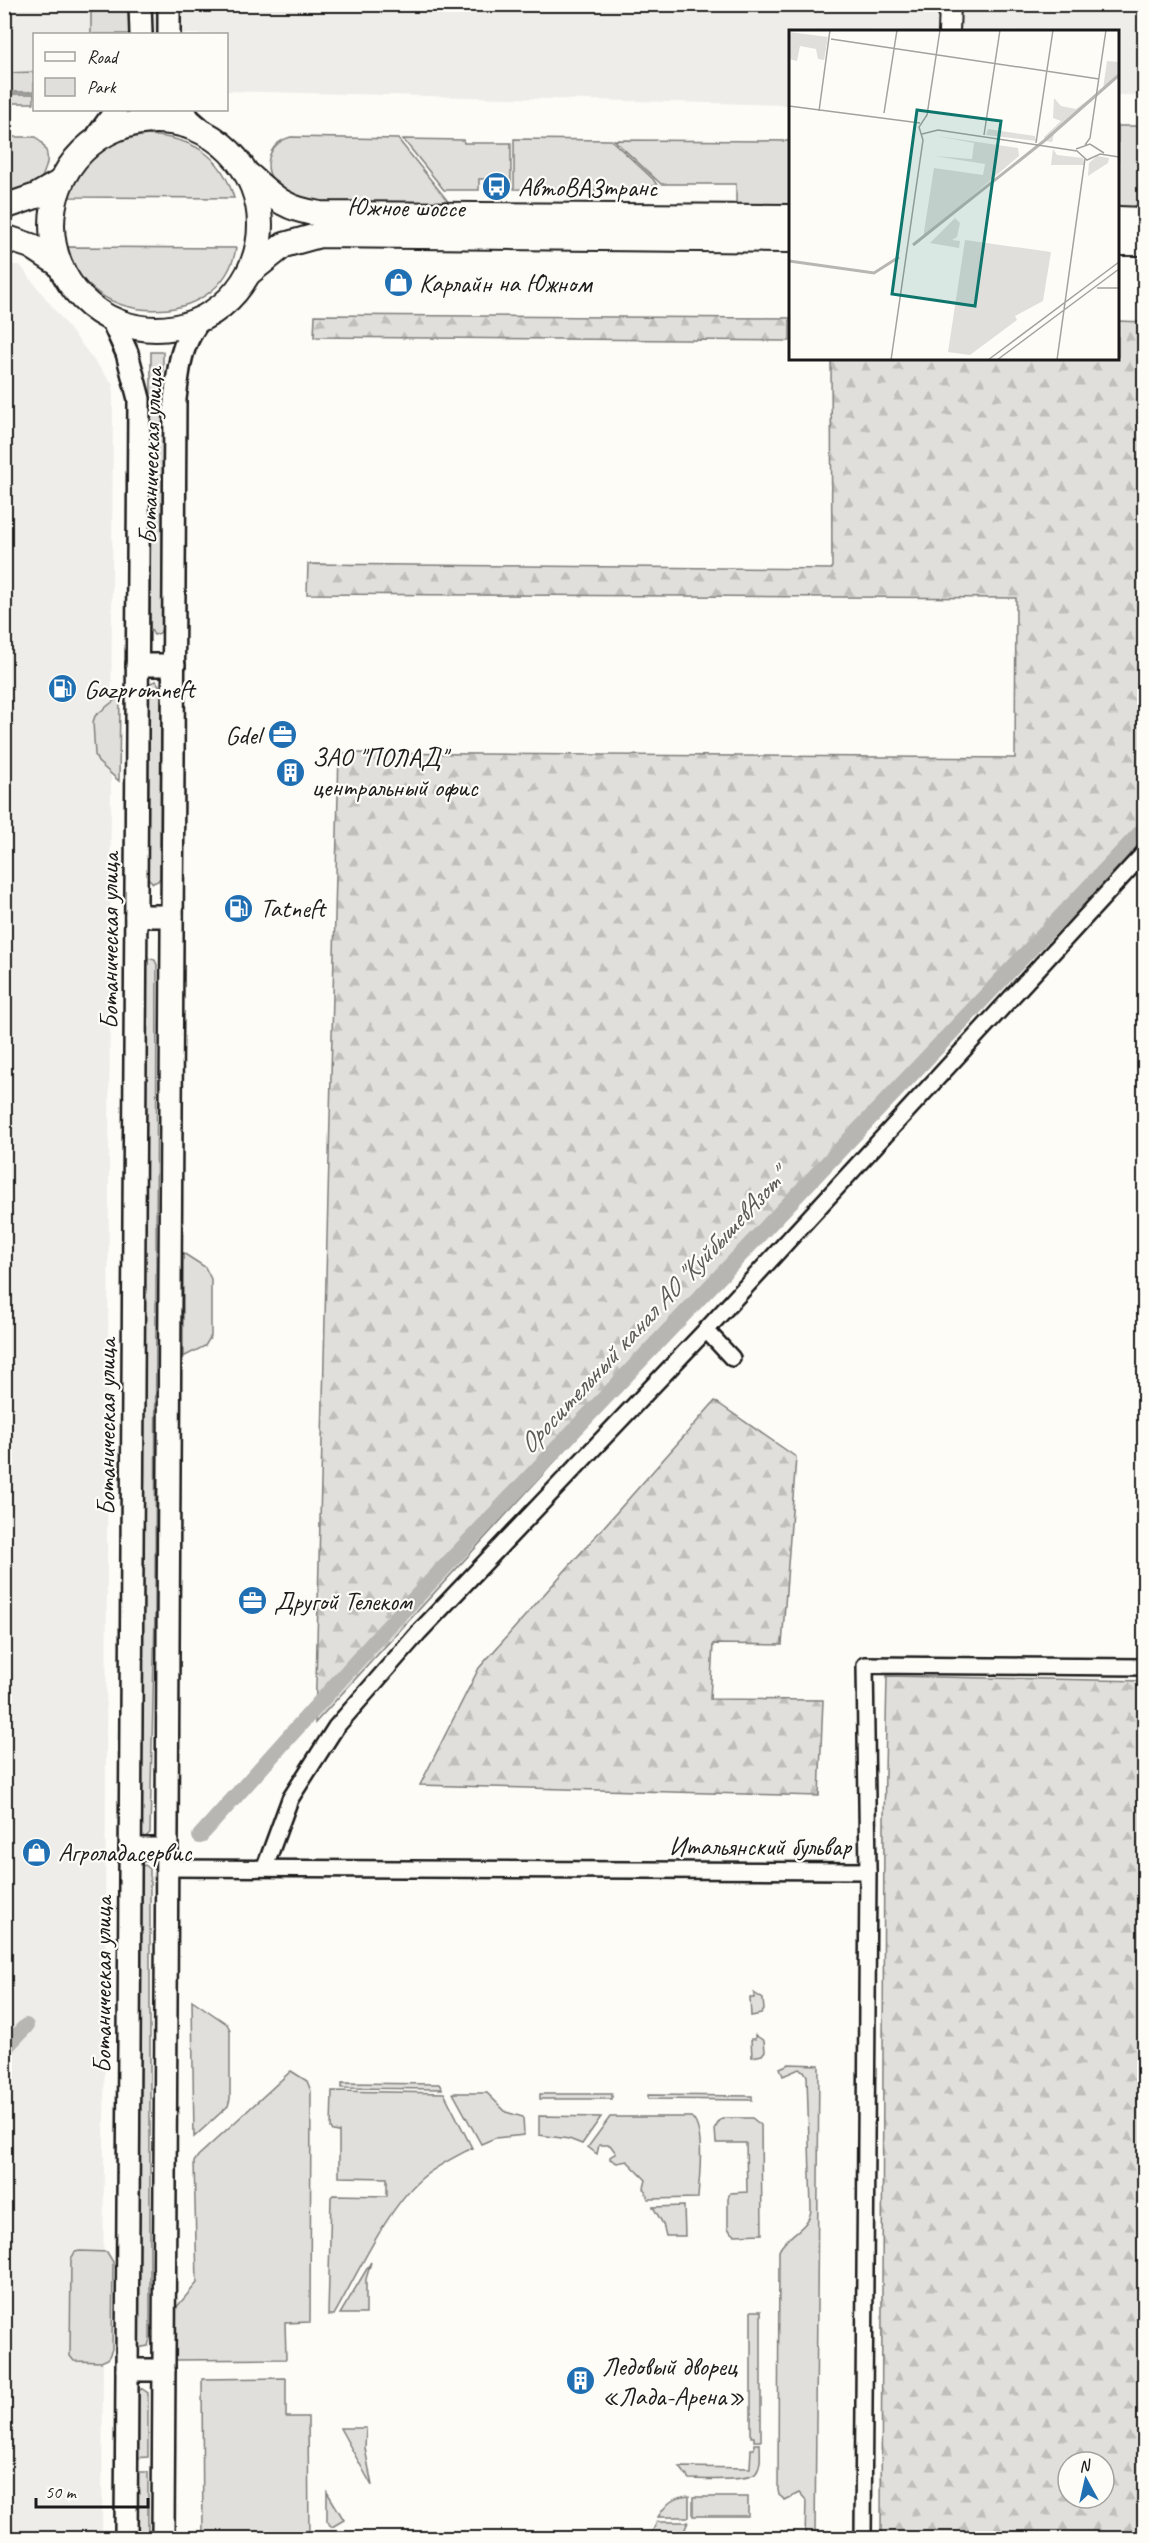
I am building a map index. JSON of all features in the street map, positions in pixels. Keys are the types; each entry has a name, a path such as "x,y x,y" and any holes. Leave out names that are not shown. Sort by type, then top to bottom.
{"main road":[{"path":"140,4 141,33"},
{"path":"169,4 169,33"},
{"path":"98,135 138,122 178,123 206,134 221,143 234,155 249,176 256,194 261,224 258,248 248,273 228,297 197,322 169,330 131,327 112,320 81,298 57,263 53,250 52,232 55,197 60,182 76,156 98,135 115,111"},
{"path":"185,111 189,119 206,134"},
{"name":"Южное шоссе","path":"249,176 282,204 320,214 789,217"},
{"path":"4,207 36,196 60,182"},
{"path":"1119,219 1144,220"},
{"name":"Южное шоссе","path":"248,273 284,245 320,235 789,240"},
{"path":"4,237 31,246 57,263"},
{"path":"1119,243 1144,243"},
{"name":"Ботаническая улица","path":"112,320 127,353 139,399 126,2538"},
{"name":"Ботаническая улица","path":"163,2538 175,399 181,353 185,340 197,322"},
{"path":"137,665 174,665"},
{"path":"136,916 172,916"},
{"path":"130,1849 167,1858"},
{"path":"127,2370 164,2370"}],"street":[{"path":"950,4 950,30"},
{"path":"265,1867 290,1799 336,1727 418,1632 706,1330 1144,853"},
{"path":"706,1330 732,1358"},
{"name":"Итальянский бульвар","path":"167,1858 265,1867 868,1870 865,1665 1144,1667"},
{"path":"863,2538 868,1870"}],"shaded area":[{"path":"5,5 1144,5 1144,95 1119,95 1119,30 789,30 789,105 228,91 228,33 33,33 33,88 5,87"},
{"path":"5,265 20,265 113,385 102,2538 5,2538"}],"green space":[{"path":"91,5 137,5 137,33 91,33"},
{"path":"33,72 33,92 5,92 5,73"},
{"path":"4,94 33,94 33,103 5,103"},
{"path":"1119,126 1144,126 1144,199 1139,204 1119,209"},
{"path":"147,135 177,140 202,151 221,170 234,198 68,197 73,177 80,165 96,151 116,142"},
{"path":"5,137 36,137 45,147 47,163 40,181 5,201"},
{"path":"291,137 398,139 447,200 437,203 341,204 321,203 294,197 274,181 268,165 274,147"},
{"path":"403,139 511,143 511,189 507,190 507,179 479,179 479,190 444,190"},
{"path":"514,139 611,140 657,185 638,191 514,189"},
{"path":"614,140 789,141 789,205 736,204 736,184 661,184"},
{"path":"68,247 236,248 225,275 206,295 181,306 153,310 124,306 99,294 79,274"},
{"path":"315,315 789,318 789,341 314,337"},
{"path":"1119,321 1144,322 1144,819 315,1723 339,753 1015,758 1016,598 307,594 308,564 832,569 831,360 1119,360"},
{"path":"151,352 163,352 162,628 160,633 154,635 150,628"},
{"path":"156,681 161,688 160,878 153,883 148,878 149,688 150,683"},
{"path":"120,696 119,781 98,762 95,755 93,722 95,716"},
{"path":"148,958 155,960 157,965 155,1611 150,1833 143,1839 139,1838 146,1119 143,963"},
{"path":"183,1253 205,1267 211,1279 211,1336 205,1346 183,1357"},
{"path":"715,1401 796,1457 782,1645 713,1644 710,1699 823,1700 819,1796 420,1785 479,1668"},
{"path":"887,1676 1144,1681 1144,2538 881,2538 884,1820"},
{"path":"145,1865 150,1869 150,2339 148,2346 137,2348 139,1867"},
{"path":"754,1993 763,1999 764,2010 761,2014 751,2016 750,1998 754,1998"},
{"path":"192,2000 227,2024 230,2030 230,2099 228,2106 194,2137"},
{"path":"755,2035 764,2041 765,2051 762,2055 752,2057 751,2039 755,2039"},
{"path":"789,2064 819,2065 815,2538 805,2538 806,2501 799,2493 785,2500 779,2495 778,2490 779,2251 782,2245 807,2222 811,2209 807,2076 799,2069 783,2076 780,2068"},
{"path":"291,2071 307,2081 311,2091 310,2322 285,2323 286,2359 175,2360 175,2309 197,2283 194,2162"},
{"path":"342,2083 439,2084 442,2089 342,2088"},
{"path":"332,2091 444,2093 472,2148 433,2170 408,2192 385,2224 334,2315 328,2315 331,2197 333,2195 387,2196 387,2178 339,2177 339,2132 331,2128"},
{"path":"453,2093 487,2093 506,2112 523,2117 524,2135 495,2138 481,2144"},
{"path":"540,2094 612,2094 612,2099 540,2099"},
{"path":"648,2095 752,2096 752,2100 648,2099"},
{"path":"539,2116 601,2117 582,2144 569,2139 539,2135"},
{"path":"610,2117 691,2117 696,2123 700,2142 698,2198 648,2199 644,2188 646,2180 627,2161 617,2163 610,2159 616,2153 610,2145 599,2145 597,2154 588,2147"},
{"path":"752,2118 761,2125 762,2234 735,2235 728,2228 730,2193 747,2192 746,2143 716,2143 715,2128 720,2120"},
{"path":"684,2206 685,2236 666,2236 663,2224 653,2207"},
{"path":"75,2252 107,2252 113,2262 112,2349 108,2359 101,2362 74,2361 70,2356 71,2259"},
{"path":"371,2262 366,2279 366,2314 340,2314"},
{"path":"751,2311 761,2311 761,2441 754,2441 754,2437 751,2437"},
{"path":"286,2378 286,2417 308,2417 309,2538 203,2538 202,2379"},
{"path":"141,2388 148,2393 148,2457 134,2458 135,2391"},
{"path":"340,2428 366,2428 365,2448 372,2486"},
{"path":"754,2444 760,2444 760,2459 758,2470 752,2476 735,2479 689,2479 680,2467 750,2468 751,2449 754,2449"},
{"path":"134,2472 148,2472 148,2538 134,2538"},
{"path":"327,2492 344,2520 332,2527 327,2522"},
{"path":"689,2496 689,2517 658,2517 671,2502"},
{"path":"693,2497 748,2497 748,2516 693,2516"},
{"path":"657,2522 688,2522 681,2538 649,2538"}],"waterway":[{"name":"Оросительный канал АО \"КуйбышевАзот\"","path":"200,1836 381,1634 1144,829"},
{"name":"Оросительный канал АО \"КуйбышевАзот\"","path":"4,2049 26,2026"}],"place":[{"name":"АвтоВАЗтранс","path":"497,187"},
{"name":"Карлайн на Южном","path":"398,283"},
{"name":"Gazpromneft","path":"63,689"},
{"name":"Gdel","path":"282,735"},
{"name":"ЗАО \"ПОЛАД\" центральный офис","path":"291,772"},
{"name":"Tatneft","path":"239,908"},
{"name":"Другой Телеком","path":"253,1601"},
{"name":"Агроладасервис","path":"37,1852"},
{"name":"Ледовый дворец «Лада-Арена»","path":"581,2381"}]}
